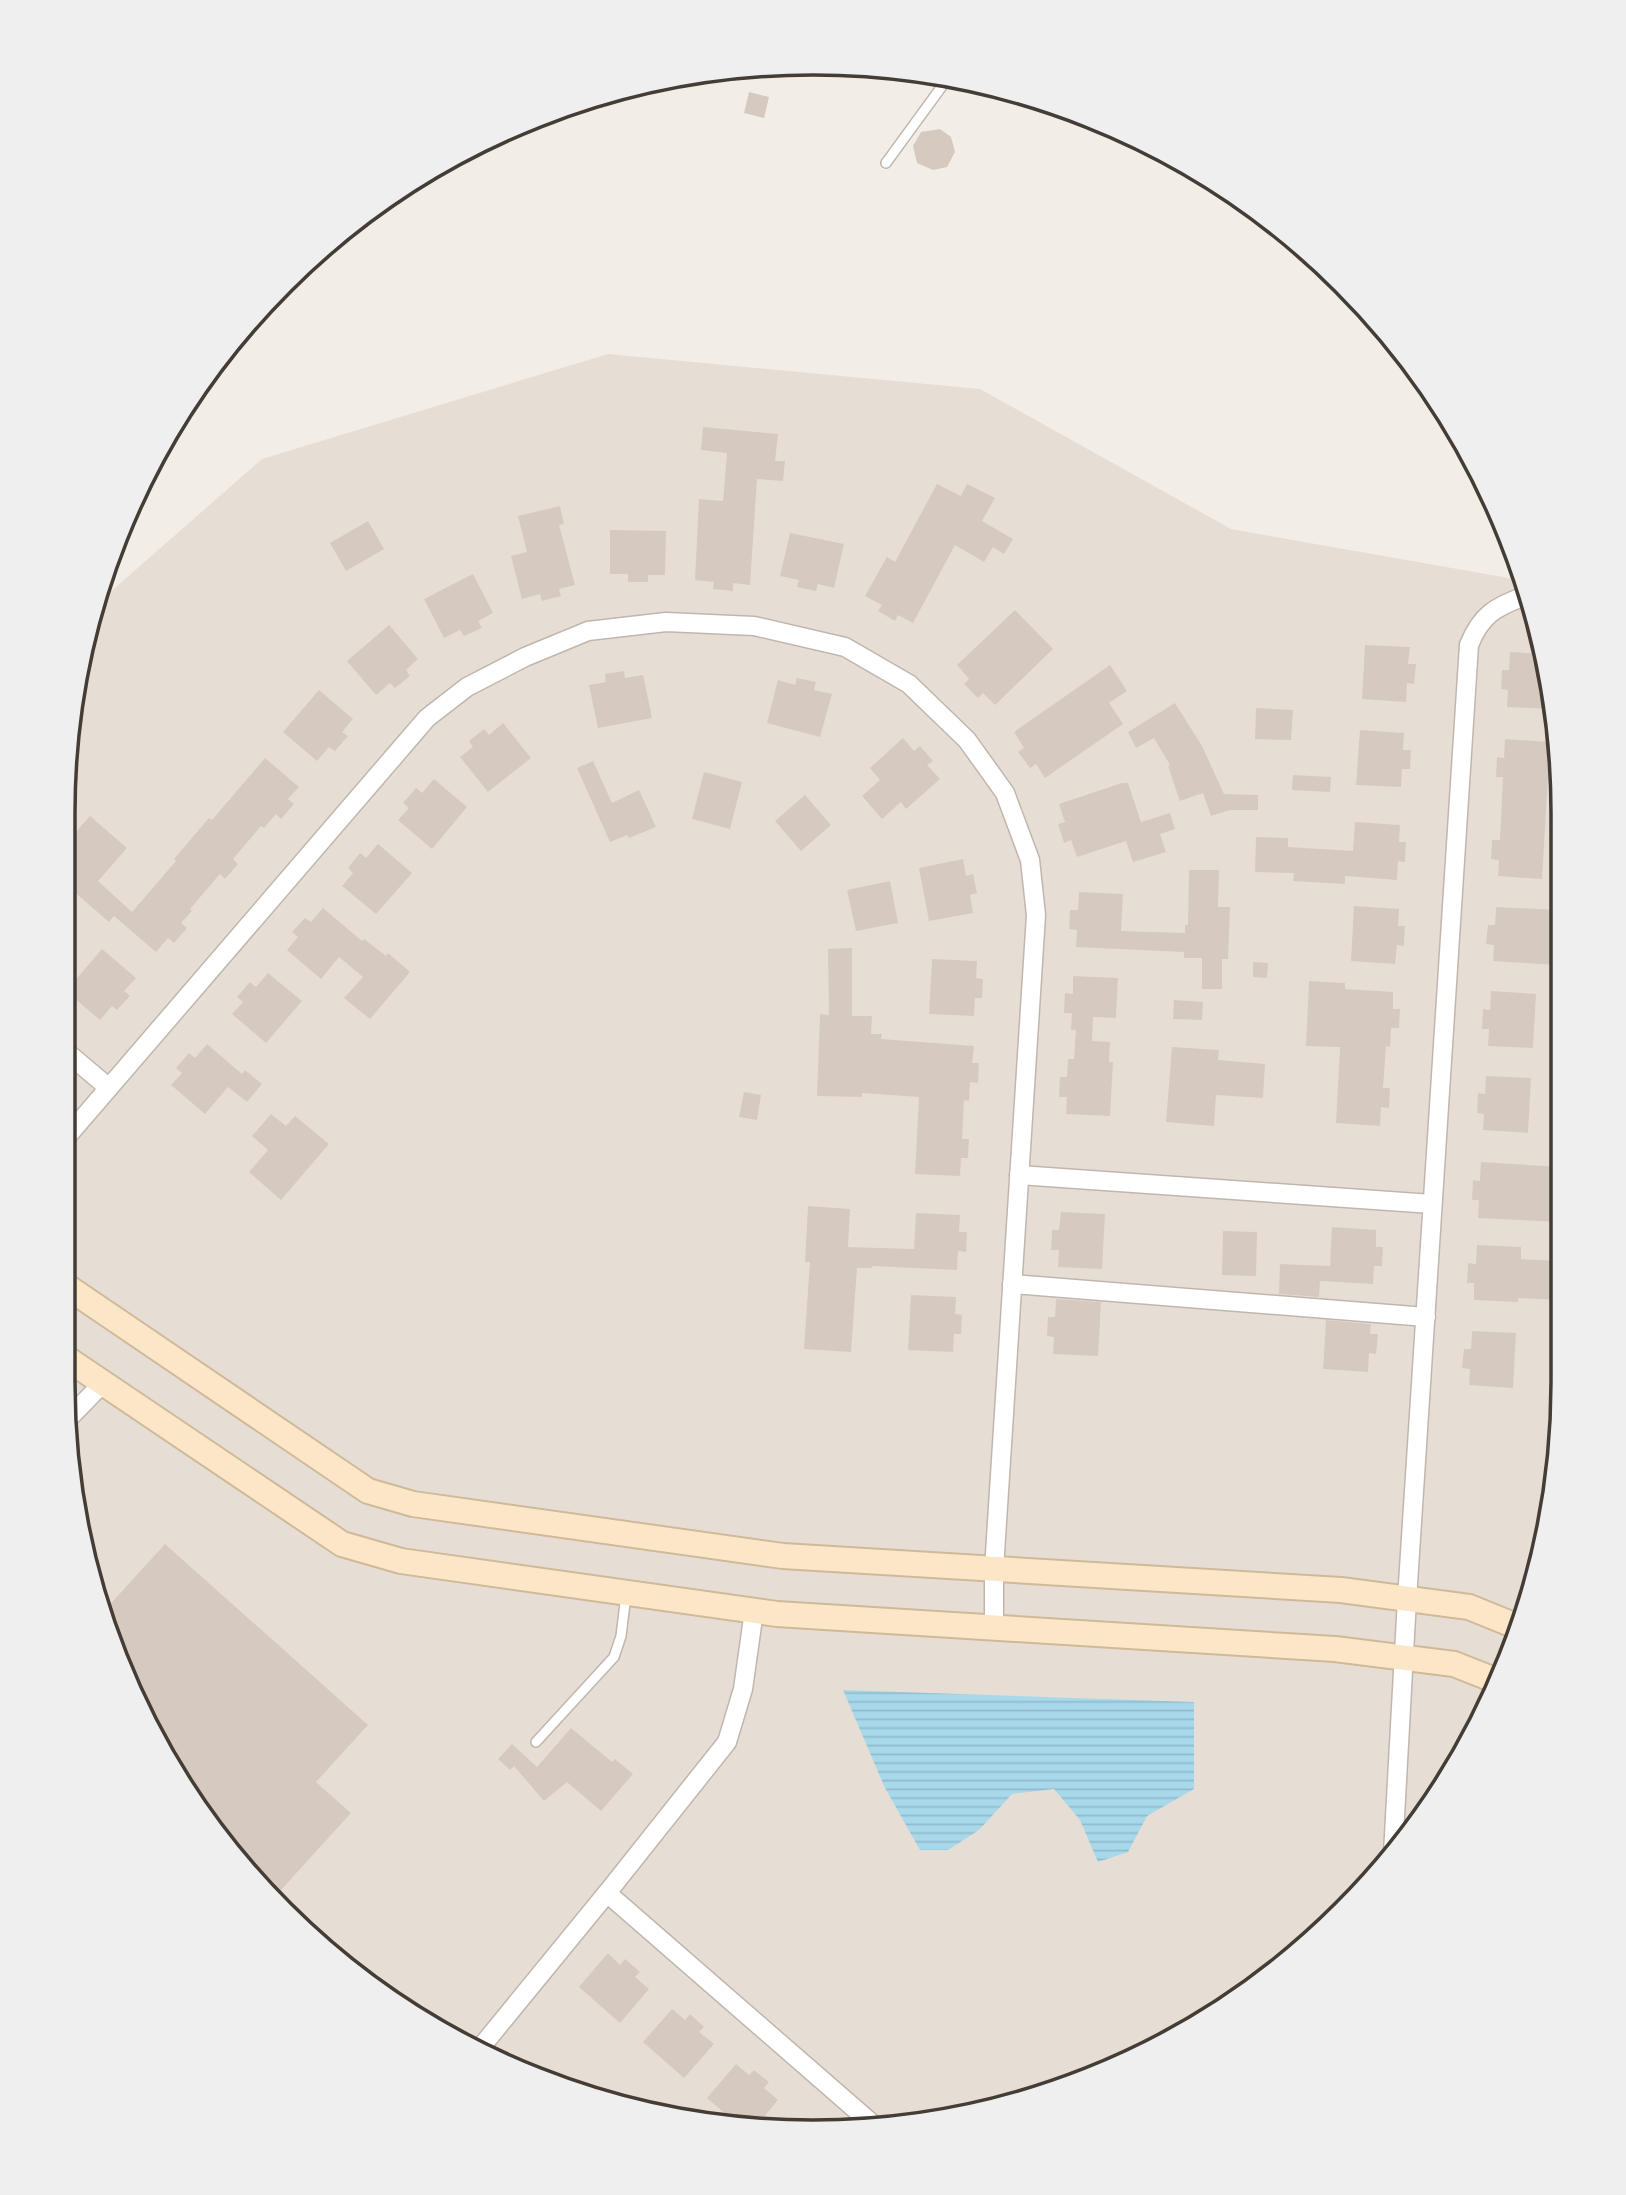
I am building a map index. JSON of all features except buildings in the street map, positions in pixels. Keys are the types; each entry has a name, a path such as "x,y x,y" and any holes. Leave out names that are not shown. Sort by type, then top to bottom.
{"street":[{"path":"1394,1836 1469,645 1477,625 1502,605 1519,598"},
{"path":"75,1127 427,718 467,687 525,657 588,631 666,622 754,626 845,647 909,684 967,740 1005,793 1030,860 1036,915 994,1569 994,1628"},
{"path":"75,1059 109,1088"},
{"path":"1019,1175 1432,1204"},
{"path":"1012,1284 1426,1317"},
{"path":"75,1292 368,1491 414,1504 783,1556 1341,1590 1469,1607 1510,1624"},
{"path":"75,1364 342,1544 401,1561 777,1614 1335,1649 1454,1664 1489,1678"},
{"path":"76,1411 103,1383"},
{"path":"485,2043 727,1742 743,1689 754,1611"},
{"path":"607,1893 866,2117"}],"lane":[{"path":"887,163 942,87"},
{"path":"536,1742 614,1657 621,1636 626,1593"}],"shaded area":[{"path":"608,354 980,389 1231,529 1513,579 1537,669 1549,765 1551,813 1551,1382 1549,1430 1537,1526 1512,1619 1495,1664 1452,1751 1426,1792 1368,1868 1335,1904 1262,1967 1182,2021 1095,2064 1050,2081 957,2106 909,2113 813,2120 765,2118 669,2106 622,2095 531,2064 487,2044 444,2021 364,1967 291,1904 258,1868 200,1792 174,1751 131,1664 100,1573 89,1526 77,1430 77,765 89,669 109,593 262,459"}],"water":[{"path":"843,1690 1194,1702 1194,1789 1147,1816 1128,1852 1098,1862 1080,1820 1054,1789 1012,1794 979,1830 948,1850 920,1850 885,1788"}]}
